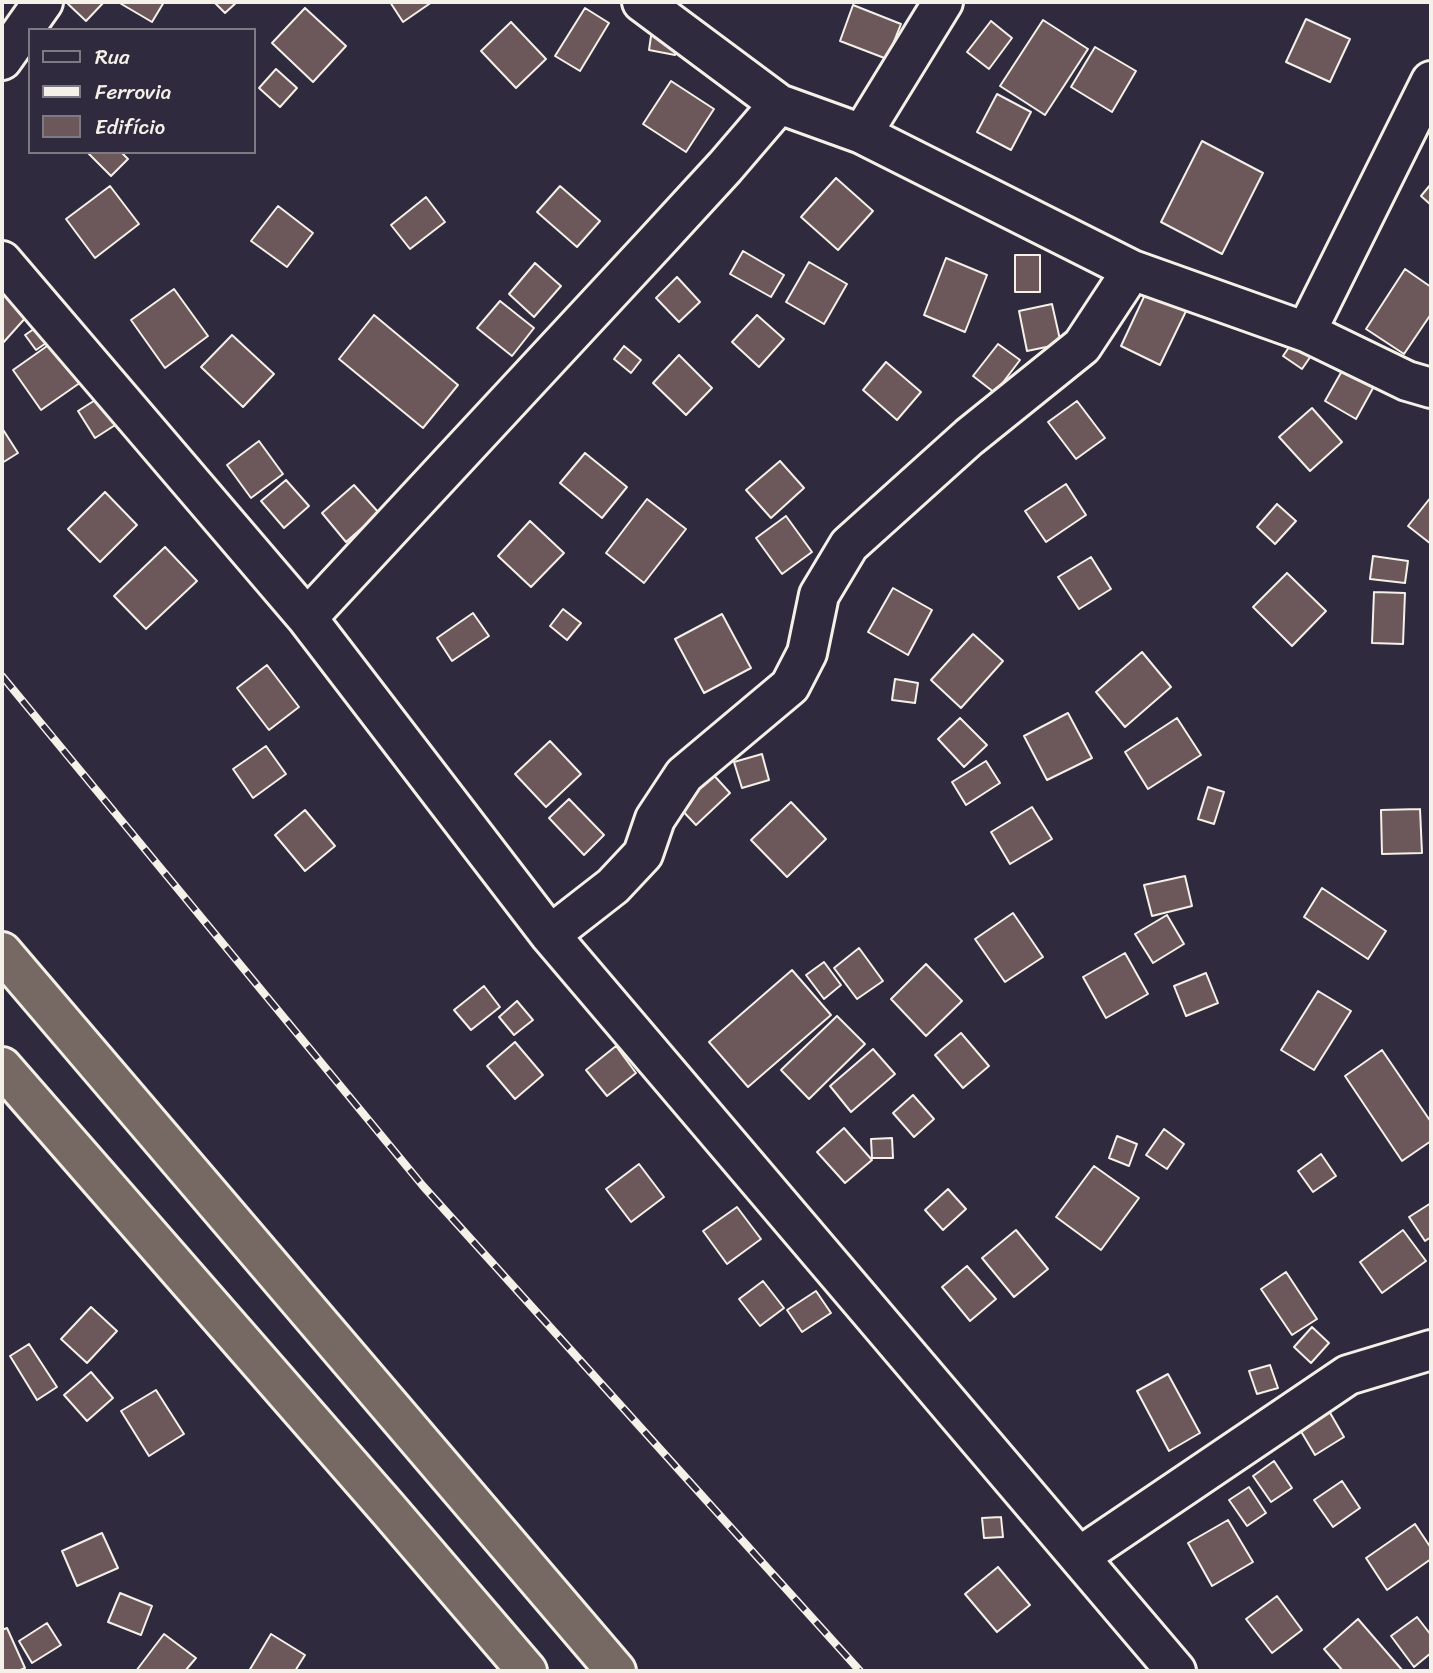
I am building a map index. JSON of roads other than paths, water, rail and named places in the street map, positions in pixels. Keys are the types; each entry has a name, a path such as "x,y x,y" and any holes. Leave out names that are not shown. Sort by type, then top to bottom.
{"highway":[{"path":"2,952 616,1671"},
{"path":"2,1067 527,1671"}],"street":[{"path":"2,61 43,2"},
{"path":"642,2 779,104 862,134 1132,270 1306,331 1407,381 1431,388"},
{"path":"862,134 943,2"},
{"path":"1306,331 1431,80"},
{"path":"307,618 725,167 779,104"},
{"path":"2,261 307,618 550,935 1177,1671"},
{"path":"550,935 613,886 643,854 655,819 684,775 790,686 807,653 819,595 849,545 969,437 1082,346 1132,270"},
{"path":"1079,1557 1348,1375 1431,1350"}],"railway":[{"path":"2,676 423,1186 860,1671"}]}
